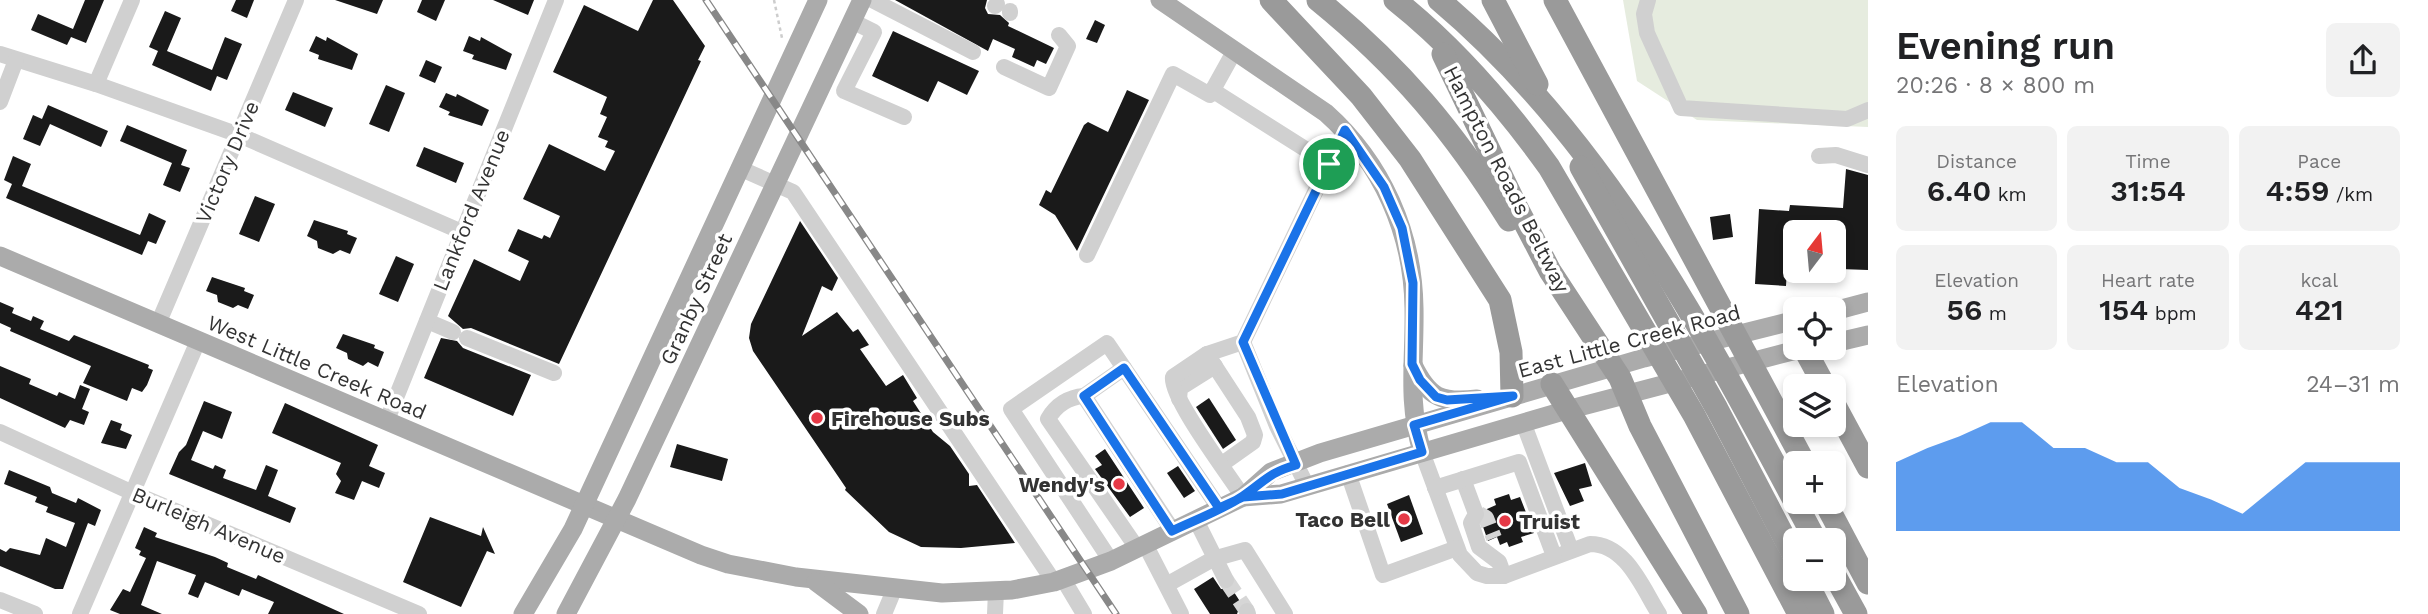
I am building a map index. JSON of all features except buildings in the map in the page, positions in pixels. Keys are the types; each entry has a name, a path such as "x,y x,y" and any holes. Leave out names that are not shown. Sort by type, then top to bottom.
{"highway":[{"path":"1271,0 1361,96 1410,159 1500,300 1511,352 1513,396"},
{"path":"1318,0 1390,65 1464,148 1581,328 1640,426 1738,614"},
{"path":"1389,0 1420,11"},
{"path":"1395,0 1420,11 1525,134 1571,202 1694,415 1799,614"},
{"path":"1439,0 1542,100 1606,179 1681,297 1809,528"},
{"path":"1493,0 1568,143 1717,409 1783,535"},
{"path":"1555,0 1798,451"},
{"name":"Hampton Roads Beltway","path":"1420,11 1581,328"},
{"path":"1552,384 1696,614"},
{"path":"1846,426 1868,467"},
{"path":"1831,514 1868,583"},
{"path":"1811,591 1823,614"},
{"path":"1843,591 1856,614"}],"main road":[{"name":"Granby Street","path":"523,614 556,560 584,506 818,0"},
{"name":"Granby Street","path":"566,614 784,188 862,0"},
{"path":"1160,0 1306,98 1345,130 1384,187 1402,228 1413,283 1411,407 1422,452"},
{"name":"West Little Creek Road","path":"0,256 616,520"},
{"path":"1846,308 1868,302"},
{"name":"East Little Creek Road","path":"616,520 716,561 812,580 894,590 996,591 1058,580 1111,561 1243,497 1271,472 1296,465 1320,453 1552,384 1783,323"},
{"path":"1771,326 1783,334"},
{"path":"1846,340 1868,335"},
{"name":"East Little Creek Road","path":"1243,497 1282,494 1523,422 1783,353"},
{"path":"1412,364 1420,380 1436,397 1457,401 1513,396"},
{"path":"812,580 859,614"}],"street":[{"path":"96,84 132,0"},
{"name":"Victory Drive","path":"158,324 296,0"},
{"name":"Lankford Avenue","path":"387,420 556,0"},
{"path":"872,0 972,52"},
{"path":"1649,1 1644,22 1647,33 1681,108 1847,119 1868,110"},
{"path":"852,22 874,32 844,91 904,117"},
{"path":"1004,67 1049,88 1068,46 1059,35"},
{"path":"1087,255 1173,74 1210,95 1235,50"},
{"path":"0,54 96,84 239,135 463,232"},
{"path":"0,102 16,60"},
{"path":"1212,90 1329,164"},
{"path":"1243,497 1172,388 1173,377 1243,342 1345,130"},
{"path":"1819,156 1836,155 1868,165"},
{"path":"739,168 784,188 1083,614"},
{"path":"427,321 554,373"},
{"path":"80,614 198,341"},
{"path":"1243,342 1307,486"},
{"path":"1111,561 1011,409 1107,343 1219,508"},
{"path":"1211,360 1248,417 1255,435 1253,442 1222,464"},
{"path":"1124,368 1084,396 1073,397 1053,410 1048,418 1168,584 1181,614"},
{"path":"1084,396 1172,531"},
{"path":"1523,422 1571,550"},
{"name":"Burleigh Avenue","path":"0,432 133,493 419,614"},
{"path":"1422,452 1457,548 1464,562 1477,573 1504,576 1571,550 1600,544 1619,554 1659,614"},
{"path":"1435,488 1519,462 1554,556"},
{"path":"1348,473 1383,575 1457,548"},
{"path":"1463,479 1504,576"},
{"path":"1196,520 1213,559 1226,580"},
{"path":"1168,584 1213,559 1245,550 1285,614"},
{"path":"884,614 894,590"},
{"path":"995,614 996,591"},
{"path":"0,600 35,614"}],"path":[{"path":"774,0 787,66"}],"shaded area":[{"path":"1623,0 1868,0 1868,127 1697,120 1637,81"}],"tunnel":[{"path":"1479,514 1486,518 1494,538"},
{"path":"1226,580 1247,611"}],"railway":[{"path":"706,0 1116,614"}],"place":[{"name":"Firehouse Subs","path":"817,418"},
{"name":"Wendy's","path":"1119,484"},
{"name":"Taco Bell","path":"1404,519"},
{"name":"Truist","path":"1505,521"}],"route":[{"path":"1329,164 1243,342 1296,465 1271,472 1243,497 1172,531 1084,396 1124,368 1219,508 1243,497 1282,494 1422,452 1414,425 1513,396 1447,400 1436,397 1420,380 1412,364 1414,311 1409,255 1394,207 1370,163 1345,130 1329,164"}]}
